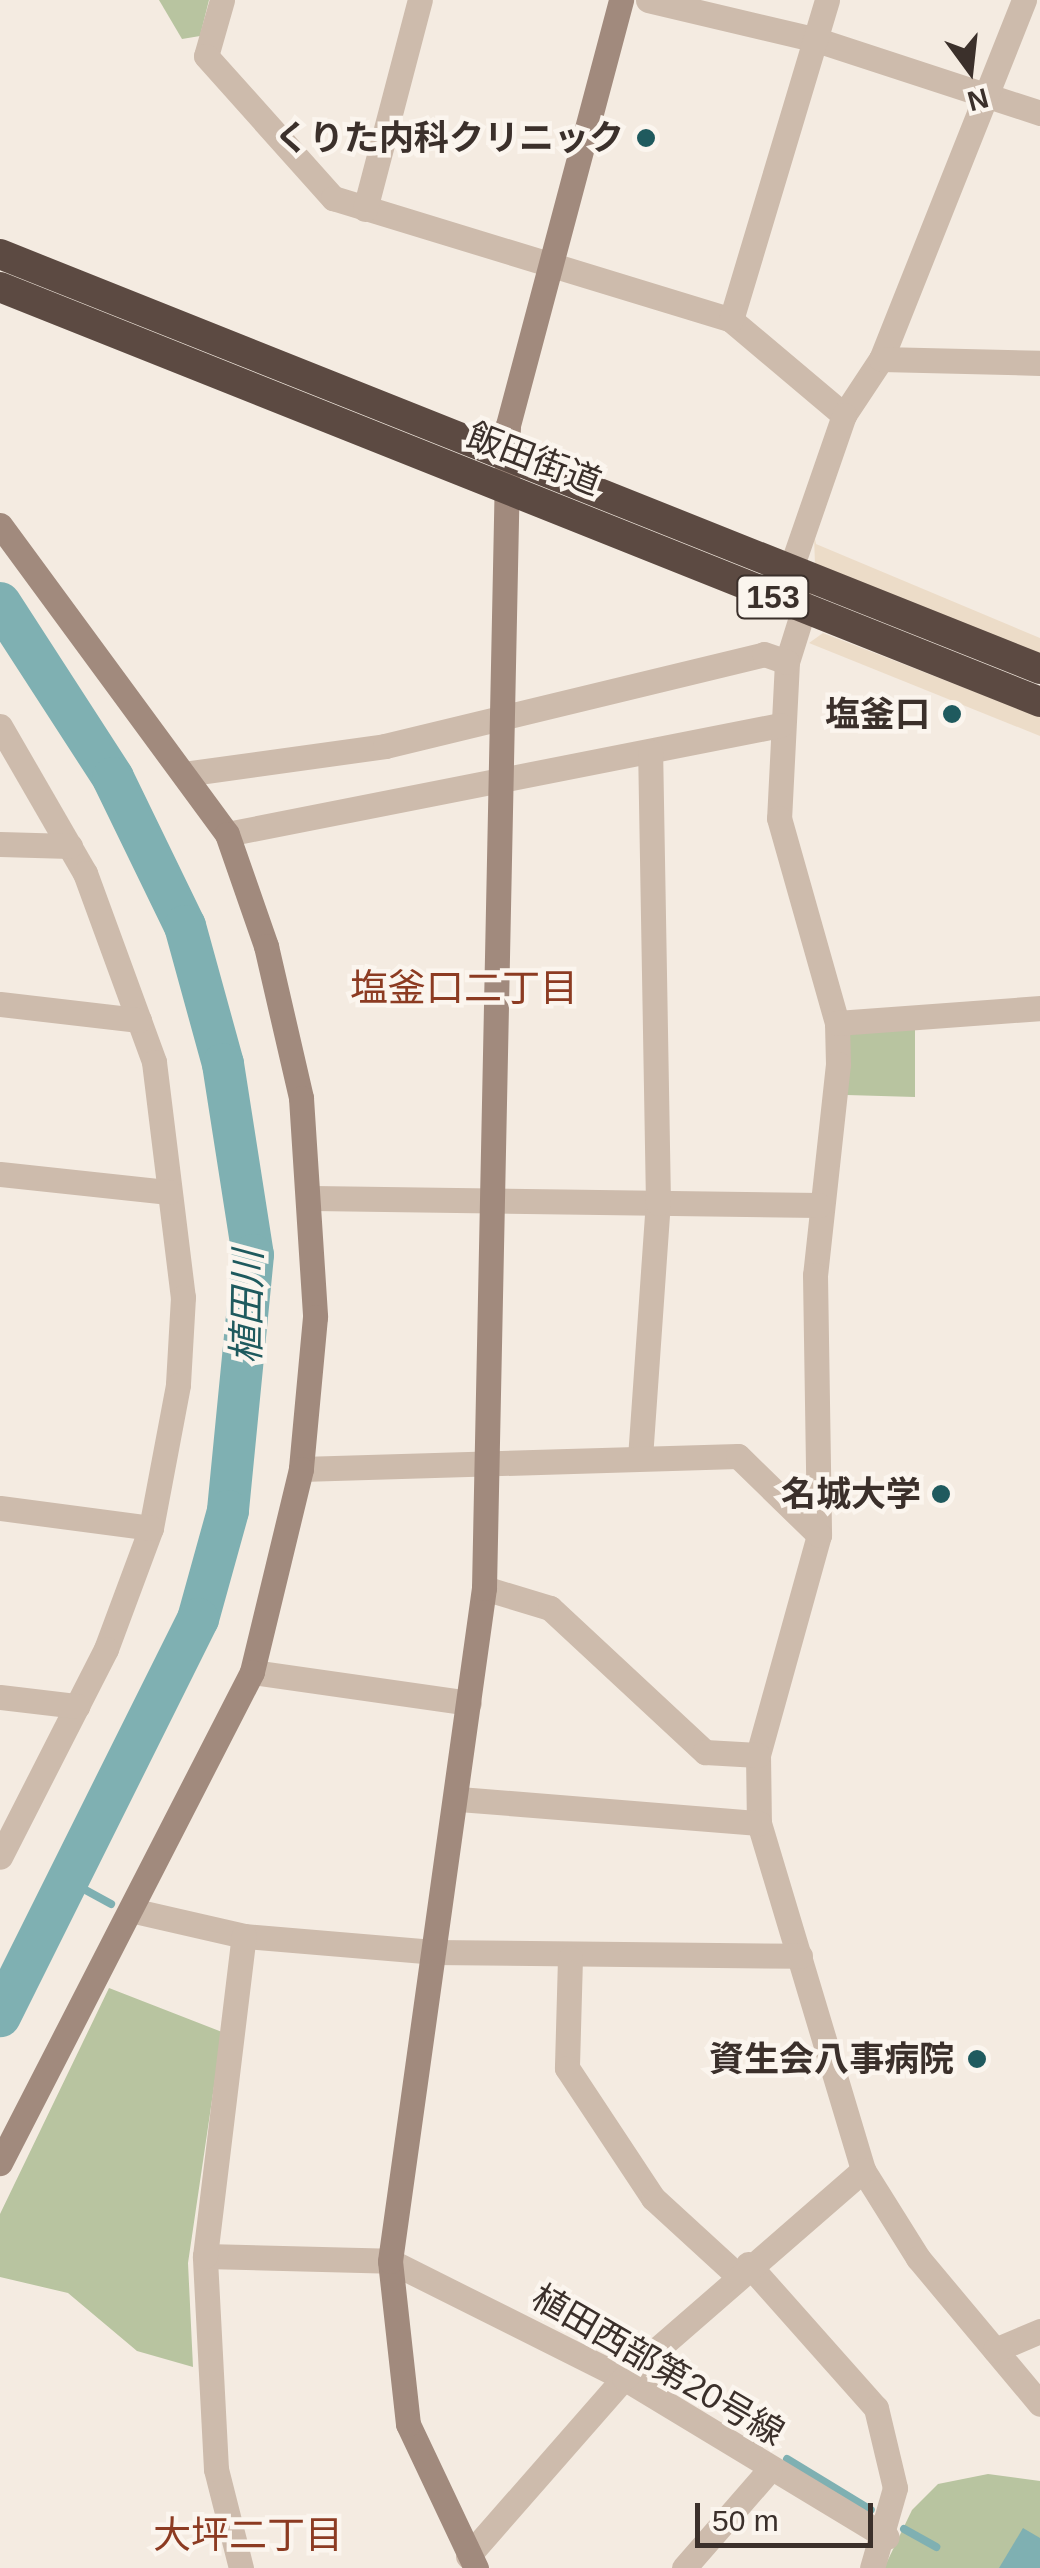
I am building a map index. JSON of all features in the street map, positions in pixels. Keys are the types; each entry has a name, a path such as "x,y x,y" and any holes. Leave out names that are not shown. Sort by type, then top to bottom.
{"highway":[{"name":"飯田街道","path":"0,254 1040,669"},
{"name":"飯田街道","path":"0,287 1040,702"}],"street":[{"path":"222,0 206,56 333,198 732,320 844,416"},
{"path":"365,209 420,0"},
{"path":"621,0 550,265 507,454 496,722 499,784 490,1463 484,1588 459,1799 433,1952 390,2260 408,2424 467,2564 624,2378 743,2269 862,2170"},
{"path":"648,0 817,40 1040,112"},
{"path":"732,320 827,0"},
{"path":"1024,0 984,92 881,359 844,416 791,568 803,610 786,662 780,725 779,818 838,1023 819,1206 819,1535 758,1755 759,1822 862,2170 918,2258 1040,2404"},
{"path":"881,359 1040,363"},
{"path":"0,526 227,834 284,1016 313,1198 316,1317 301,1469 252,1672 135,1911 0,2163"},
{"path":"184,774 496,722 764,654 786,662"},
{"path":"227,834 499,784 780,725"},
{"path":"0,726 70,846 154,1062 182,1350 151,1528 77,1706 0,1858"},
{"path":"640,1458 658,1203 650,752"},
{"path":"0,775 30,776"},
{"path":"0,844 70,846"},
{"path":"0,1004 139,1020"},
{"path":"838,1023 1040,1008"},
{"path":"0,1174 169,1192"},
{"path":"313,1198 819,1206"},
{"path":"301,1469 738,1456 819,1535"},
{"path":"0,1508 151,1528"},
{"path":"484,1588 550,1608 705,1752 758,1755"},
{"path":"252,1672 469,1703"},
{"path":"0,1697 77,1706"},
{"path":"459,1799 759,1822"},
{"path":"135,1911 244,1936 433,1952 570,1958 800,1956"},
{"path":"241,2568 216,2469 205,2256 244,1936"},
{"path":"570,1958 567,2068 653,2198 743,2269 876,2408 895,2488 887,2537 872,2568"},
{"path":"205,2256 390,2260"},
{"name":"植田西部第20号線","path":"390,2260 624,2378 887,2537"},
{"path":"995,2350 1040,2331"},
{"path":"684,2568 770,2469"}],"green space":[{"path":"159,0 209,0 200,36 182,39"},
{"path":"915,1021 915,1097 847,1095 847,1032"},
{"path":"109,1988 222,2032 188,2263 193,2367 137,2351 68,2293 0,2277 0,2214"},
{"path":"988,2474 1040,2481 1040,2568 884,2568 912,2510 938,2484"}],"shaded area":[{"path":"814,534 816,544 1040,638 1040,656 815,566"},
{"path":"823,633 1040,717 1040,736 809,643"}],"water":[{"path":"1023,2528 1040,2538 1040,2568 999,2568"}],"waterway":[{"name":"植田川","path":"0,603 113,778 185,926 223,1064 253,1255 228,1511 198,1619 0,2016"},
{"path":"69,1881 111,1904"},
{"path":"787,2459 871,2510"},
{"path":"904,2529 936,2547"}],"place":[{"name":"くりた内科クリニック","path":"646,138"},
{"name":"塩釜口","path":"952,714"},
{"name":"名城大学","path":"941,1494"},
{"name":"資生会八事病院","path":"977,2059"}],"district":[{"name":"塩釜口二丁目","path":"464,989"},
{"name":"大坪二丁目","path":"248,2536"}]}
